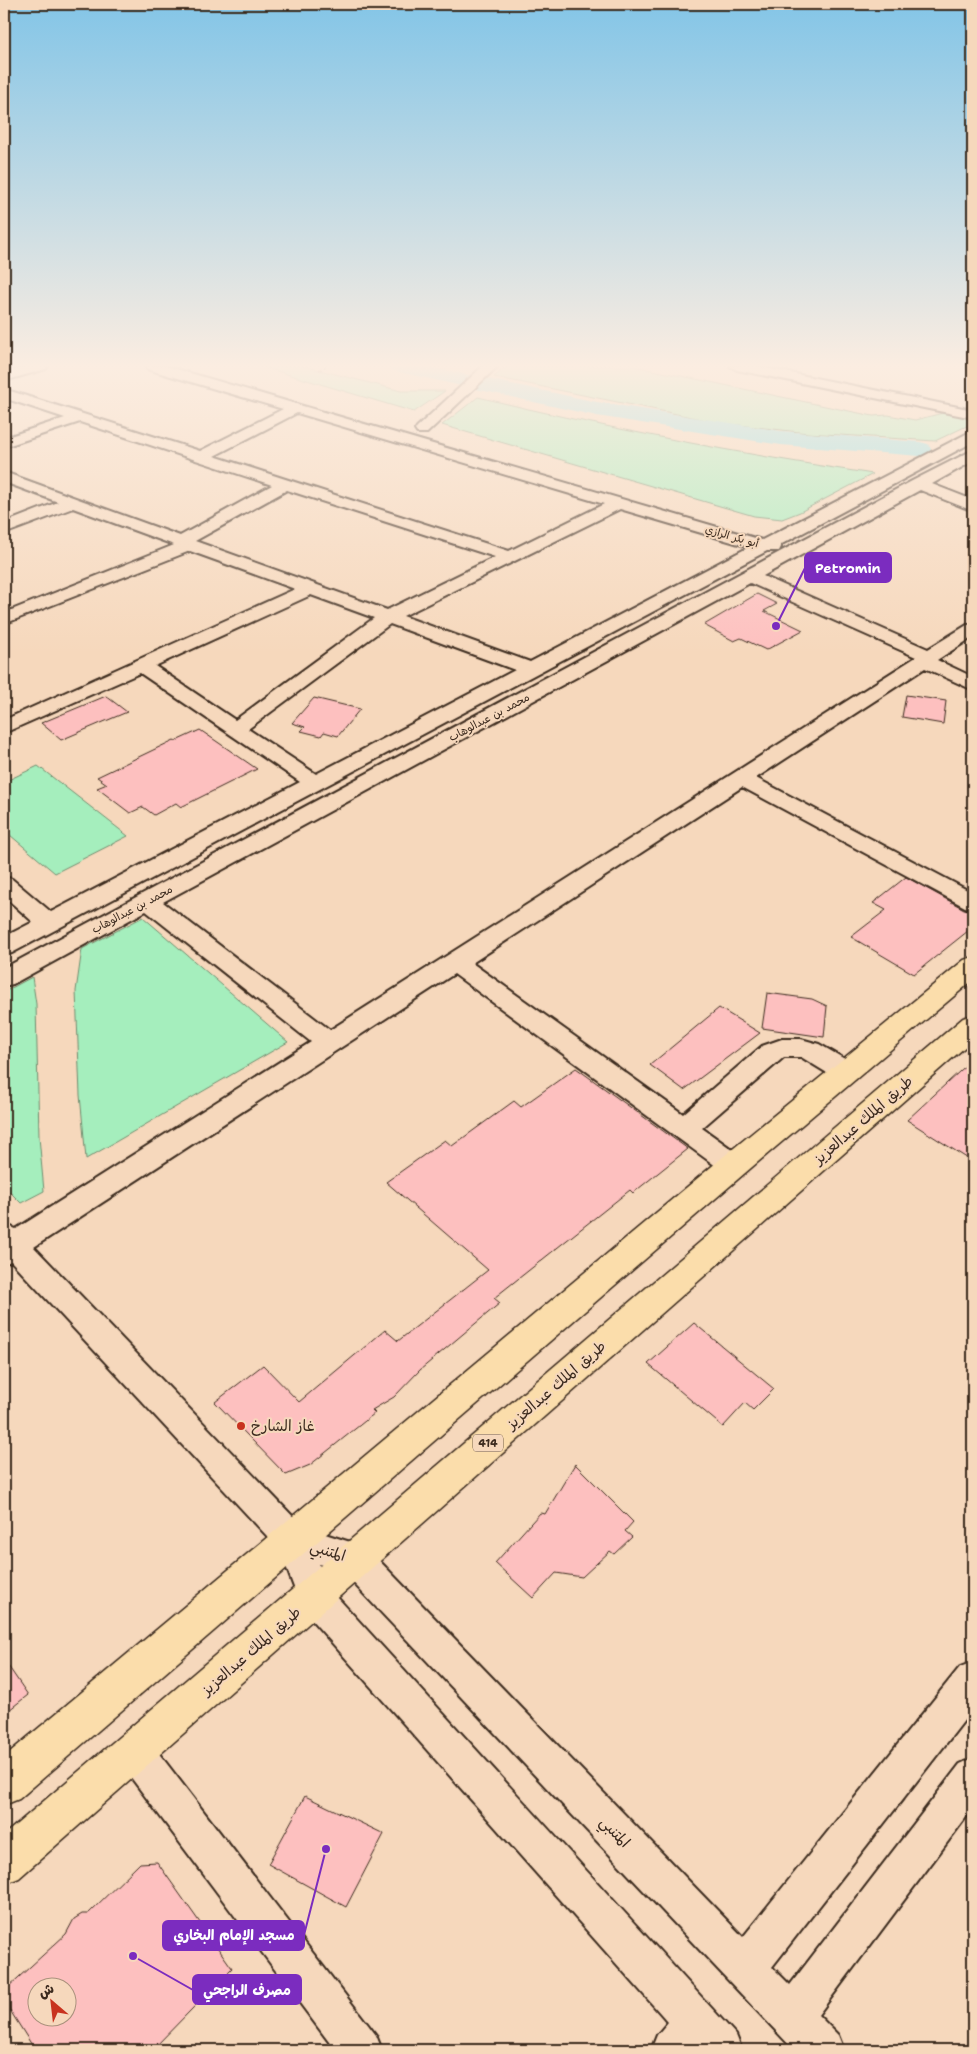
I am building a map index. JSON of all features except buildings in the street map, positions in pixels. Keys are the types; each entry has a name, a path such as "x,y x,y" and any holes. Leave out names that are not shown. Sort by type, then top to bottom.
{"highway":[{"path":"4,1784 734,1165 973,966"},
{"name":"طريق الملك عبدالعزيز","path":"4,1863 973,1026"}],"street":[{"path":"218,462 511,557"},
{"name":"أبو بكر الرازي","path":"496,462 623,496 800,548"},
{"name":"أبو بكر الرازي","path":"519,462 623,496"},
{"name":"محمد بن عبدالوهاب","path":"4,947 530,669 766,538 786,535 924,462"},
{"name":"محمد بن عبدالوهاب","path":"4,978 918,484 963,462"},
{"path":"4,477 530,669"},
{"path":"4,619 185,543 285,484"},
{"path":"918,484 973,506"},
{"path":"235,728 387,617 511,557 623,496"},
{"path":"4,529 72,502"},
{"path":"786,535 800,548"},
{"path":"758,571 933,655 973,684"},
{"path":"4,727 310,589"},
{"path":"293,1540 7,1244 330,1043 743,779 973,629"},
{"path":"141,665 315,783"},
{"path":"743,779 973,902"},
{"path":"4,884 49,923"},
{"path":"147,901 330,1043"},
{"path":"455,963 734,1165"},
{"path":"684,1129 771,1052 783,1046 798,1046 811,1050 846,1072"},
{"name":"المتنبي","path":"293,1540 354,1559 823,2050"},
{"name":"المتنبي","path":"293,1540 314,1597 696,2041"},
{"path":"745,1968 973,1680"},
{"path":"134,1751 361,2050"},
{"path":"791,2017 973,1776"}],"green space":[{"path":"568,462 798,462 873,474 800,512 782,519 754,516"},
{"path":"38,766 128,836 55,873 4,830 4,782"},
{"path":"143,917 288,1042 86,1159 80,1095 76,991 82,949"},
{"path":"32,977 36,1004 39,1137 44,1191 21,1203 4,1186 4,992"}],"place":[{"name":"Petromin","path":"776,626"},
{"name":"غاز الشارخ","path":"241,1426"},
{"name":"مسجد الإمام البخاري","path":"326,1849"},
{"name":"مصرف الراجحي","path":"133,1956"}]}
